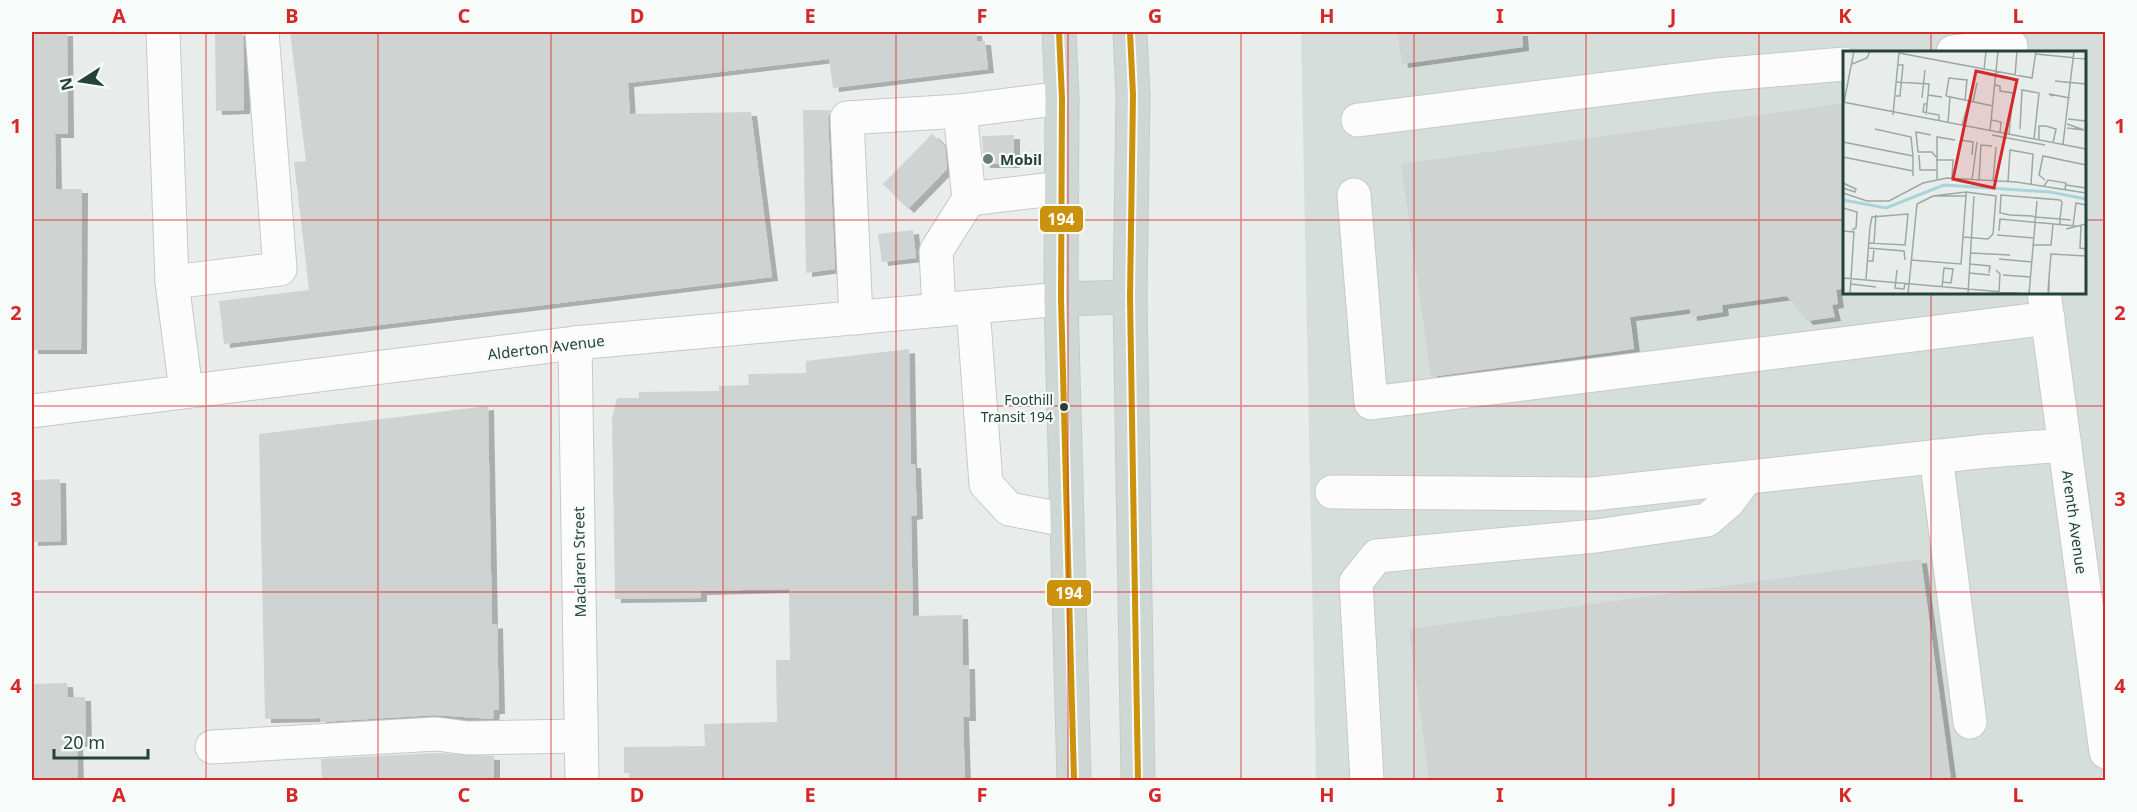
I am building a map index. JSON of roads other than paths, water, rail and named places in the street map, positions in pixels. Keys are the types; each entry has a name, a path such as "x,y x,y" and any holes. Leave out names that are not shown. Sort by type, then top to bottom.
{"main road":[{"path":"1059,32 1062,98 1061,299 1074,780"},
{"path":"1130,32 1133,95 1130,297 1138,780"},
{"path":"1061,299 1130,297"}],"street":[{"path":"164,32 172,282 186,391"},
{"path":"172,282 280,269 262,32"},
{"path":"1959,51 2011,43"},
{"path":"1358,120 1717,75 1843,64"},
{"path":"856,318 847,118 960,111 1062,98"},
{"path":"939,310 936,250 969,199 960,111"},
{"path":"969,199 1062,188"},
{"path":"1354,195 1371,403 2046,305"},
{"name":"Alderton Avenue","path":"32,411 575,343 1061,299"},
{"name":"Arenth Avenue","path":"2046,305 2106,752"},
{"path":"973,307 987,484 1009,509 1066,520"},
{"name":"Maclaren Street","path":"575,343 582,780"},
{"path":"1332,492 1593,494 1936,456 2065,445"},
{"path":"1936,456 1970,722"},
{"path":"1367,780 1356,582 1377,556 1596,536 1707,520 1728,502 1746,478"},
{"path":"212,747 436,734 468,738 581,736"}],"place":[{"name":"Mobil","path":"988,159"},
{"name":"Foothill Transit 194","path":"1064,407"}]}
